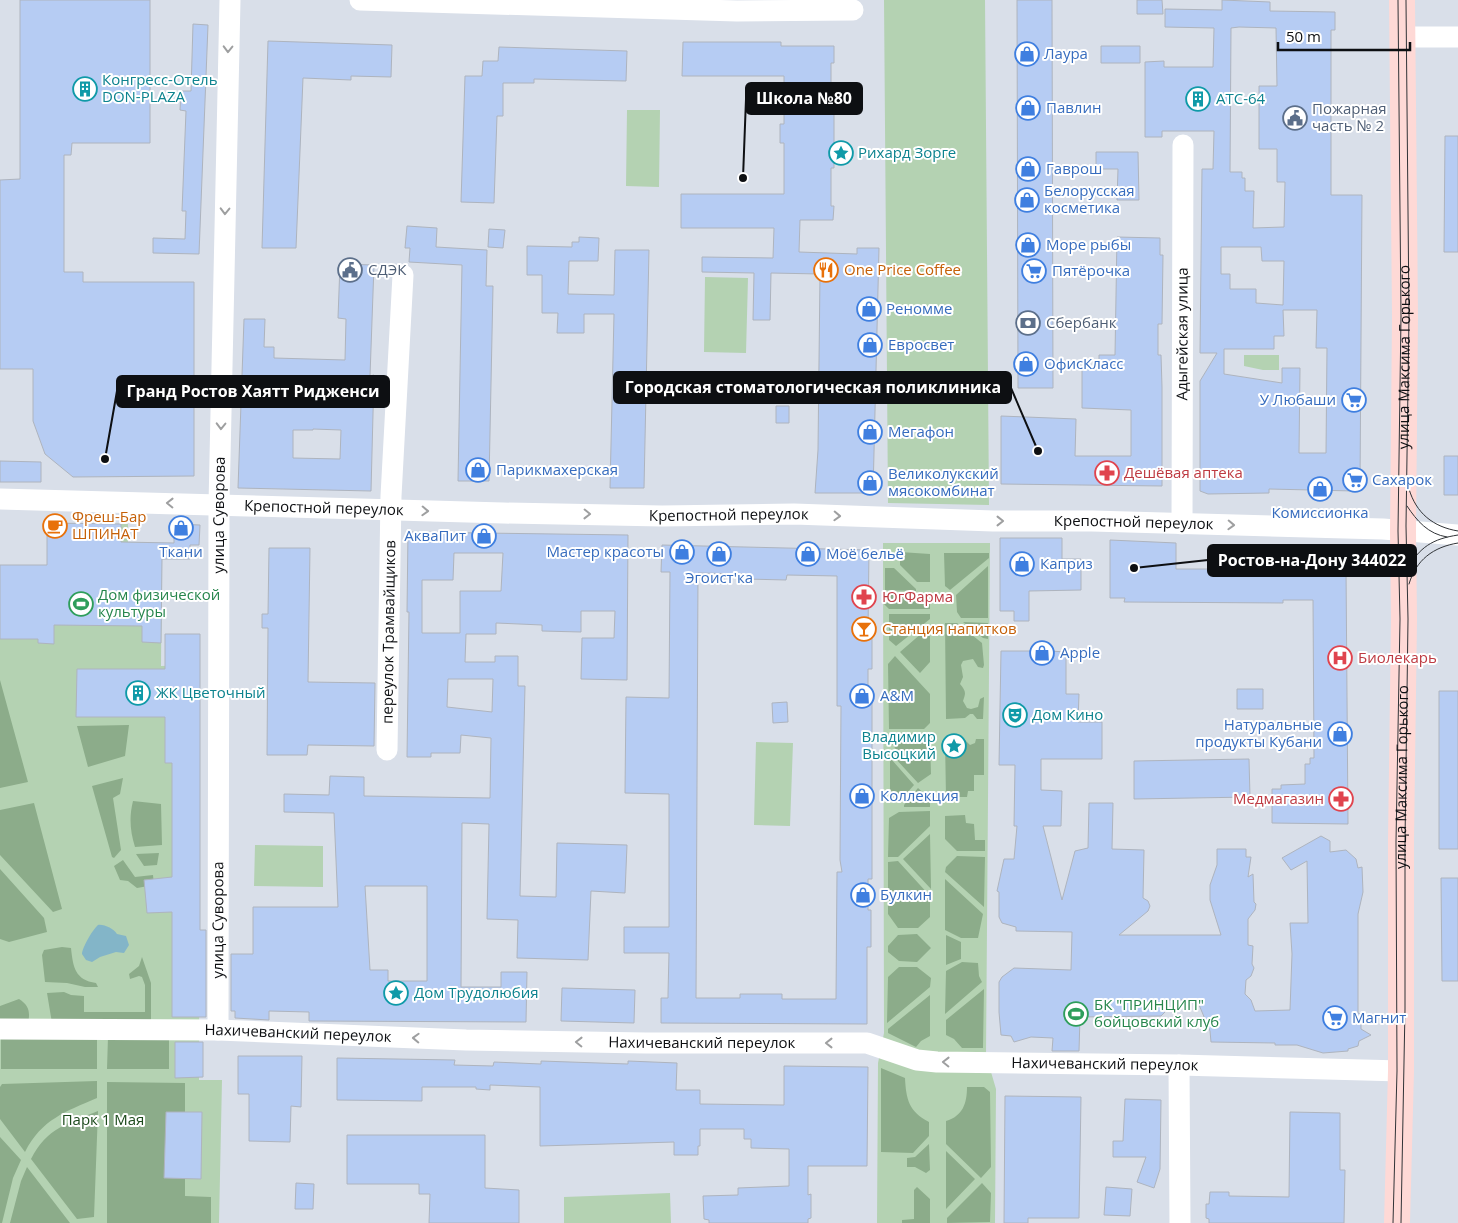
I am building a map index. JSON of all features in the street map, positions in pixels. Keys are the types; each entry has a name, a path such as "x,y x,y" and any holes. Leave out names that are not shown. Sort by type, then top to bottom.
{"main road":[{"name":"улица Максима Горького","path":"1397,1223 1401,1071 1400,841 1404,619 1405,306 1402,0"}],"street":[{"name":"улица Суворова","path":"218,1030 219,504 230,0"},
{"path":"360,0 737,11 853,10"},
{"path":"1402,37 1458,37"},
{"name":"Адыгейская улица","path":"1182,524 1183,145"},
{"name":"переулок Трамвайщиков","path":"387,750 390,510 403,275"},
{"name":"Крепостной переулок","path":"0,499 662,516 794,514 993,521 1092,521 1383,529 1458,535"},
{"name":"Нахичеванский переулок","path":"0,1029 218,1030 477,1040 646,1043 867,1042 917,1060 937,1062 1179,1065 1401,1071"},
{"path":"1179,1065 1180,1223"}],"green space":[{"path":"884,0 985,0 989,505 888,503"},
{"path":"627,110 660,110 659,187 626,186"},
{"path":"705,277 748,278 746,353 704,352"},
{"path":"1244,355 1279,355 1279,370 1263,370 1244,366"},
{"name":"Парк 1 Мая","path":"47,523 128,524 128,542 162,543 161,666 200,665 199,1080 222,1080 219,1223 0,1223 0,565 47,565"},
{"path":"883,543 990,543 986,1055 996,1089 995,1223 877,1223 878,1063 884,1033"},
{"path":"900,552 930,554 930,582 917,582 900,565"},
{"path":"944,553 989,553 989,558 950,590 945,586"},
{"path":"988,566 988,618 961,618 957,612 956,595"},
{"path":"885,568 894,568 916,591 885,590"},
{"path":"885,594 917,595 916,600 930,602 930,609 889,609 884,604"},
{"path":"889,614 930,614 930,619 896,646 889,640"},
{"path":"963,622 988,623 988,639 983,638"},
{"path":"945,623 957,623 982,643 983,668 978,667 973,659 963,661 961,665 963,677 960,684 964,690 963,701 967,708 978,707 980,699 984,697 983,719 977,719 973,714 970,714 965,718 946,719"},
{"path":"930,626 930,662 920,673 900,652"},
{"path":"895,656 930,694 930,723 924,729 889,729 888,664"},
{"path":"0,680 28,782 0,788"},
{"path":"129,725 125,756 88,767 77,726"},
{"path":"923,733 930,740 931,774 918,783 894,757 899,754 889,739 889,734"},
{"path":"945,739 965,740 970,745 975,743 976,739 984,739 984,775 974,775 974,791 968,791 967,797 946,797"},
{"path":"756,742 793,743 790,826 754,825"},
{"path":"890,760 914,785 900,801 890,792"},
{"path":"123,778 120,794 113,798 121,850 114,858 112,857 92,786"},
{"path":"918,788 930,799 930,807 904,807 904,805"},
{"path":"133,801 161,804 162,845 135,847 131,824"},
{"path":"34,803 62,909 53,912 0,855 0,810"},
{"path":"930,811 930,826 898,857 888,857 889,818 899,812"},
{"path":"965,815 966,823 974,824 975,840 985,840 985,851 957,851 945,839 945,816"},
{"path":"930,834 931,889 903,859"},
{"path":"255,845 323,846 323,887 254,886"},
{"path":"159,853 157,865 144,866 136,854"},
{"path":"957,856 985,857 984,907 945,872 946,867"},
{"path":"123,860 135,877 153,875 154,885 137,888 128,881 120,880 114,866"},
{"path":"898,861 930,896 930,917 918,928 898,928 888,914 888,862"},
{"path":"0,869 44,918 47,932 9,942 0,939"},
{"path":"945,879 983,914 978,938 961,938 945,930"},
{"path":"917,934 931,948 917,962 899,961 888,952 888,946 898,935"},
{"path":"946,935 961,942 961,959 946,965"},
{"path":"62,947 71,948 74,967 79,976 96,983 98,987 45,982 42,955 44,950"},
{"path":"142,957 151,983 151,1023 52,1023 47,993 64,992 71,995 84,996 84,1012 145,1012 145,985 142,977 130,979 129,974 139,966"},
{"path":"962,962 978,963 979,976 982,982 945,1014 946,971"},
{"path":"899,967 917,967 931,978 930,987 887,1023 888,977"},
{"path":"984,989 983,1048 962,1048 954,1039 946,1035 946,1020"},
{"path":"930,995 930,1036 921,1041 916,1047 888,1033 888,1029"},
{"path":"19,999 28,1010 28,1024 0,1023 0,1006"},
{"path":"1,1037 97,1037 97,1069 1,1069"},
{"path":"108,1037 169,1037 169,1069 107,1069"},
{"path":"881,1068 905,1078 906,1092 910,1104 917,1114 929,1122 929,1136 913,1153 881,1152"},
{"path":"97,1081 97,1098 55,1118 47,1124 25,1152 0,1119 0,1087 2,1084"},
{"path":"107,1082 185,1083 185,1196 211,1197 211,1223 107,1223"},
{"path":"967,1087 984,1087 990,1092 991,1167 981,1178 946,1144 946,1121 956,1116 963,1108"},
{"path":"98,1111 94,1217 77,1219 31,1159 51,1133 68,1123"},
{"path":"0,1137 21,1160 13,1178 2,1223 0,1223"},
{"path":"929,1144 930,1170 926,1173 915,1167 907,1167 907,1158 915,1157"},
{"path":"946,1151 975,1179 946,1209"},
{"path":"27,1167 70,1223 10,1223 21,1181"},
{"path":"982,1183 991,1193 990,1222 947,1223 947,1218"},
{"path":"917,1187 930,1199 930,1223 902,1223 902,1220 914,1219 914,1190"},
{"path":"670,1193 671,1223 564,1223 564,1197"}],"water":[{"path":"98,925 106,926 117,934 126,936 129,945 124,953 116,952 100,957 92,962 86,960 82,951 93,930"}],"building":[{"path":"20,0 150,0 150,143 72,143 71,155 64,155 64,272 83,272 83,282 194,282 194,476 73,477 45,454 33,421 33,369 0,369 0,180 20,179"},
{"path":"1017,0 1052,0 1053,388 1018,388"},
{"path":"1137,0 1162,0 1163,14 1137,14"},
{"path":"1222,0 1270,2 1270,11 1335,12 1335,30 1331,30 1331,195 1362,195 1360,486 1354,491 1269,489 1269,493 1208,494 1200,491 1200,381 1217,353 1200,353 1202,169 1213,169 1214,131 1162,131 1162,137 1145,137 1145,62 1164,61 1164,67 1213,67 1214,28 1165,27 1165,9 1222,10","holes":["1231,28 1276,28 1277,86 1259,86 1259,149 1277,149 1277,182 1285,182 1284,227 1253,228 1254,191 1245,191 1245,178 1242,178 1242,172 1230,172","1221,247 1261,247 1262,261 1284,261 1283,305 1256,303 1256,289 1230,289 1230,274 1221,274","1283,310 1317,310 1316,348 1327,348 1326,453 1299,453 1300,368 1282,368 1282,383 1224,374 1224,349 1274,349 1274,336 1284,336"]},
{"path":"193,24 208,25 199,254 153,253 153,238 185,239 186,211 182,211 186,111 180,110 181,91 191,91"},
{"path":"268,41 392,45 391,77 351,76 351,80 303,78 296,248 262,248"},
{"path":"683,42 781,42 781,46 834,46 834,63 831,63 831,99 834,99 834,168 831,168 831,206 834,206 833,220 800,220 799,252 857,254 857,248 879,248 873,493 815,493 818,450 820,274 771,273 770,320 753,320 754,273 702,272 702,257 773,258 774,228 681,228 681,194 784,194 784,143 780,143 780,124 784,124 784,76 682,76"},
{"path":"1101,46 1140,46 1140,63 1101,63"},
{"path":"499,47 627,51 626,81 534,79 534,83 503,83 503,116 497,116 494,203 461,202 465,76 482,76 483,61 498,61"},
{"path":"1445,136 1458,136 1458,252 1444,252"},
{"path":"1096,152 1138,152 1139,200 1117,200 1118,169 1096,169"},
{"path":"407,226 437,228 436,247 487,250 486,286 493,286 489,481 458,481 462,265 409,262 410,248 405,248"},
{"path":"489,229 505,230 503,248 488,247"},
{"path":"579,237 599,238 598,261 569,261 568,294 614,295 615,250 649,250 644,488 610,488 614,314 584,314 584,333 557,333 558,313 542,313 542,275 527,275 527,246 572,247 572,242 579,242"},
{"path":"1117,237 1160,238 1160,255 1163,255 1162,324 1158,324 1158,355 1161,355 1162,387 1162,486 1001,484 1001,416 1076,419 1075,456 1131,456 1131,410 1082,408 1082,369 1099,369 1099,355 1115,355"},
{"path":"340,264 374,265 370,376 374,375 371,491 238,488 244,319 265,319 264,347 274,347 274,358 345,360 346,319 338,318","holes":["293,430 341,430 340,459 293,458"]},
{"path":"776,406 789,406 789,423 776,423"},
{"path":"1444,456 1458,456 1458,495 1444,495"},
{"path":"0,461 41,462 41,482 0,482"},
{"name":"Дом физической культуры","path":"47,523 121,524 121,542 174,543 174,524 200,525 199,545 190,545 190,559 162,559 161,643 142,642 142,626 54,625 54,644 38,643 38,639 0,639 0,565 47,565"},
{"path":"408,532 628,535 627,680 581,679 582,638 614,638 615,611 581,611 581,632 542,631 542,625 496,623 496,634 466,634 465,662 495,662 495,656 518,656 518,686 525,686 520,896 556,897 557,843 627,845 625,893 591,891 588,960 517,958 518,920 487,919 489,824 462,823 461,987 501,987 501,972 527,972 526,1022 309,1021 309,1012 269,1011 269,1020 235,1018 235,1011 231,1011 231,954 253,954 253,907 338,907 334,813 284,812 284,794 329,795 330,776 364,777 364,796 490,798 491,738 461,735 460,753 431,753 431,757 407,757 409,612 407,612","holes":["454,553 503,553 501,591 460,591 460,633 422,633 422,580 453,580","448,679 493,679 492,712 447,707","365,886 427,886 427,981 388,981 388,970 370,970"]},
{"path":"1000,538 1062,538 1062,559 1081,559 1081,590 1029,591 1029,621 1014,621 1014,611 1000,611"},
{"path":"1110,540 1176,543 1176,569 1217,569 1218,545 1344,549 1343,568 1346,568 1348,824 1272,823 1272,789 1281,789 1281,785 1305,784 1305,764 1310,764 1310,758 1314,758 1313,600 1283,600 1283,603 1124,602 1125,598 1110,598"},
{"path":"662,545 869,550 868,631 872,631 872,669 868,669 868,700 872,700 872,879 868,879 868,910 871,910 871,947 867,947 867,1024 661,1023 661,998 668,998 669,953 624,953 624,927 669,927 669,794 625,793 626,697 669,698 670,572 661,572","holes":["698,573 746,574 746,579 786,580 787,575 837,576 837,706 841,706 840,860 842,872 837,872 836,999 782,999 782,994 740,994 740,998 696,998"]},
{"path":"269,548 310,548 308,682 375,683 374,746 308,745 307,755 267,755 268,628 262,628 262,614 268,614"},
{"path":"165,634 200,634 200,930 206,930 206,1017 172,1017 172,912 147,913 144,880 172,877 172,763 165,763 165,717 76,717 77,669 165,669"},
{"path":"1042,642 1050,651 1066,652 1066,694 1079,694 1078,722 1102,722 1102,759 1041,759 1041,790 1062,791 1061,826 1043,826 1062,900 1075,851 1088,848 1089,803 1113,803 1112,849 1144,850 1143,898 1148,901 1150,906 1148,911 1119,935 1221,935 1210,900 1210,885 1217,865 1217,849 1246,849 1246,857 1251,857 1248,877 1253,874 1254,902 1256,904 1255,910 1248,919 1248,945 1253,946 1252,964 1254,968 1251,976 1246,980 1245,994 1251,1000 1255,1011 1290,1010 1292,954 1290,923 1308,923 1307,861 1291,870 1282,858 1321,836 1330,841 1330,852 1346,850 1356,859 1358,868 1362,867 1363,892 1358,914 1358,1013 1361,1014 1361,1029 1371,1035 1359,1041 1358,1046 1348,1049 1348,1051 1323,1053 1297,1045 1211,1042 1210,1031 1197,1000 1169,1000 1168,1009 1161,1016 1080,1017 1079,1051 1052,1051 1053,1038 1031,1037 1014,1042 1011,1036 1001,1035 999,982 1002,977 1014,968 1071,970 1072,932 1016,931 1016,927 1002,923 999,917 999,892 997,891 1004,859 1014,859 1017,826 1014,826 1015,765 999,765 1001,651 1033,651"},
{"path":"1237,689 1263,689 1263,709 1237,709"},
{"path":"1439,691 1458,691 1458,849 1439,849"},
{"path":"787,702 788,722 773,723 772,703"},
{"path":"1249,759 1250,797 1134,799 1134,761"},
{"path":"1441,878 1458,878 1458,981 1442,981"},
{"path":"562,988 635,990 634,1023 561,1021"},
{"path":"175,1042 203,1042 203,1077 175,1078"},
{"path":"238,1056 302,1056 301,1107 291,1106 290,1142 249,1141 249,1094 238,1094"},
{"path":"337,1058 455,1060 454,1065 493,1066 494,1062 541,1064 541,1061 628,1064 628,1061 677,1063 676,1090 700,1090 700,1104 784,1105 784,1066 868,1067 867,1166 808,1166 808,1195 811,1194 811,1218 808,1219 808,1223 709,1223 709,1220 704,1219 703,1196 738,1195 738,1188 789,1186 789,1149 751,1148 751,1139 744,1139 744,1129 700,1129 698,1155 674,1155 674,1142 540,1146 540,1087 490,1085 490,1090 476,1089 476,1087 422,1087 422,1101 337,1100"},
{"path":"1005,1096 1081,1097 1079,1218 1028,1218 1028,1223 1004,1223"},
{"path":"1125,1099 1161,1100 1160,1169 1154,1188 1137,1182 1146,1157 1113,1157 1113,1141 1123,1141"},
{"path":"166,1112 202,1112 201,1179 164,1178"},
{"path":"1290,1112 1340,1113 1340,1170 1345,1170 1344,1223 1209,1223 1209,1219 1206,1218 1206,1204 1209,1204 1210,1192 1229,1192 1229,1196 1289,1197"},
{"path":"347,1135 485,1135 485,1188 519,1190 519,1223 429,1223 430,1194 419,1194 419,1184 347,1184"},
{"path":"296,1183 314,1184 313,1209 295,1209"},
{"path":"1106,1187 1132,1189 1130,1216 1104,1215"}],"tram line":[{"path":"1393,1223 1397,1071 1396,842 1400,619 1398,531 1401,316 1398,0"},
{"path":"1401,1223 1405,1009 1408,619 1406,526 1409,316 1406,0"},
{"path":"1409,489 1416,505 1427,518 1441,526 1458,531"},
{"path":"1407,506 1415,517 1429,530 1447,537"},
{"path":"1407,569 1417,555 1428,545 1441,539 1458,535"},
{"path":"1409,584 1416,568 1427,556 1433,551 1458,543"}],"place":[{"name":"Лаура","path":"1027,54"},
{"name":"Конгресс-Отель DON-PLAZA","path":"85,89"},
{"name":"АТС-64","path":"1198,99"},
{"name":"Павлин","path":"1028,108"},
{"name":"Пожарная часть № 2","path":"1295,118"},
{"name":"Рихард Зорге","path":"841,153"},
{"name":"Гаврош","path":"1028,169"},
{"name":"Школа №80","path":"743,178"},
{"name":"Белорусская косметика","path":"1027,200"},
{"name":"Море рыбы","path":"1028,245"},
{"name":"СДЭК","path":"350,270"},
{"name":"One Price Coffee","path":"826,270"},
{"name":"Пятёрочка","path":"1034,271"},
{"name":"Реномме","path":"869,309"},
{"name":"Сбербанк","path":"1028,323"},
{"name":"Евросвет","path":"870,345"},
{"name":"ОфисКласс","path":"1026,364"},
{"name":"У Любаши","path":"1354,400"},
{"name":"Мегафон","path":"870,432"},
{"name":"Городская стоматологическая поликлиника","path":"1038,451"},
{"name":"Гранд Ростов Хаятт Ридженси","path":"105,459"},
{"name":"Парикмахерская","path":"478,470"},
{"name":"Дешёвая аптека","path":"1107,473"},
{"name":"Сахарок","path":"1355,480"},
{"name":"Великолукский мясокомбинат","path":"870,483"},
{"name":"Комиссионка","path":"1320,489"},
{"name":"Фреш-Бар ШПИНАТ","path":"55,526"},
{"name":"Ткани","path":"181,528"},
{"name":"АкваПит","path":"484,536"},
{"name":"Мастер красоты","path":"682,552"},
{"name":"Эгоист'ка","path":"719,554"},
{"name":"Моё бельё","path":"808,554"},
{"name":"Каприз","path":"1022,564"},
{"name":"Ростов-на-Дону 344022","path":"1134,568"},
{"name":"ЮгФарма","path":"864,597"},
{"name":"Дом физической культуры","path":"81,604"},
{"name":"Станция напитков","path":"864,629"},
{"name":"Apple","path":"1042,653"},
{"name":"Биолекарь","path":"1340,658"},
{"name":"ЖК Цветочный","path":"138,693"},
{"name":"A&M","path":"862,696"},
{"name":"Дом Кино","path":"1015,715"},
{"name":"Натуральные продукты Кубани","path":"1340,734"},
{"name":"Владимир Высоцкий","path":"954,746"},
{"name":"Коллекция","path":"862,796"},
{"name":"Медмагазин","path":"1341,799"},
{"name":"Булкин","path":"863,895"},
{"name":"Дом Трудолюбия","path":"396,993"},
{"name":"БК \"ПРИНЦИП\" бойцовский клуб","path":"1076,1014"},
{"name":"Магнит","path":"1335,1018"}]}
